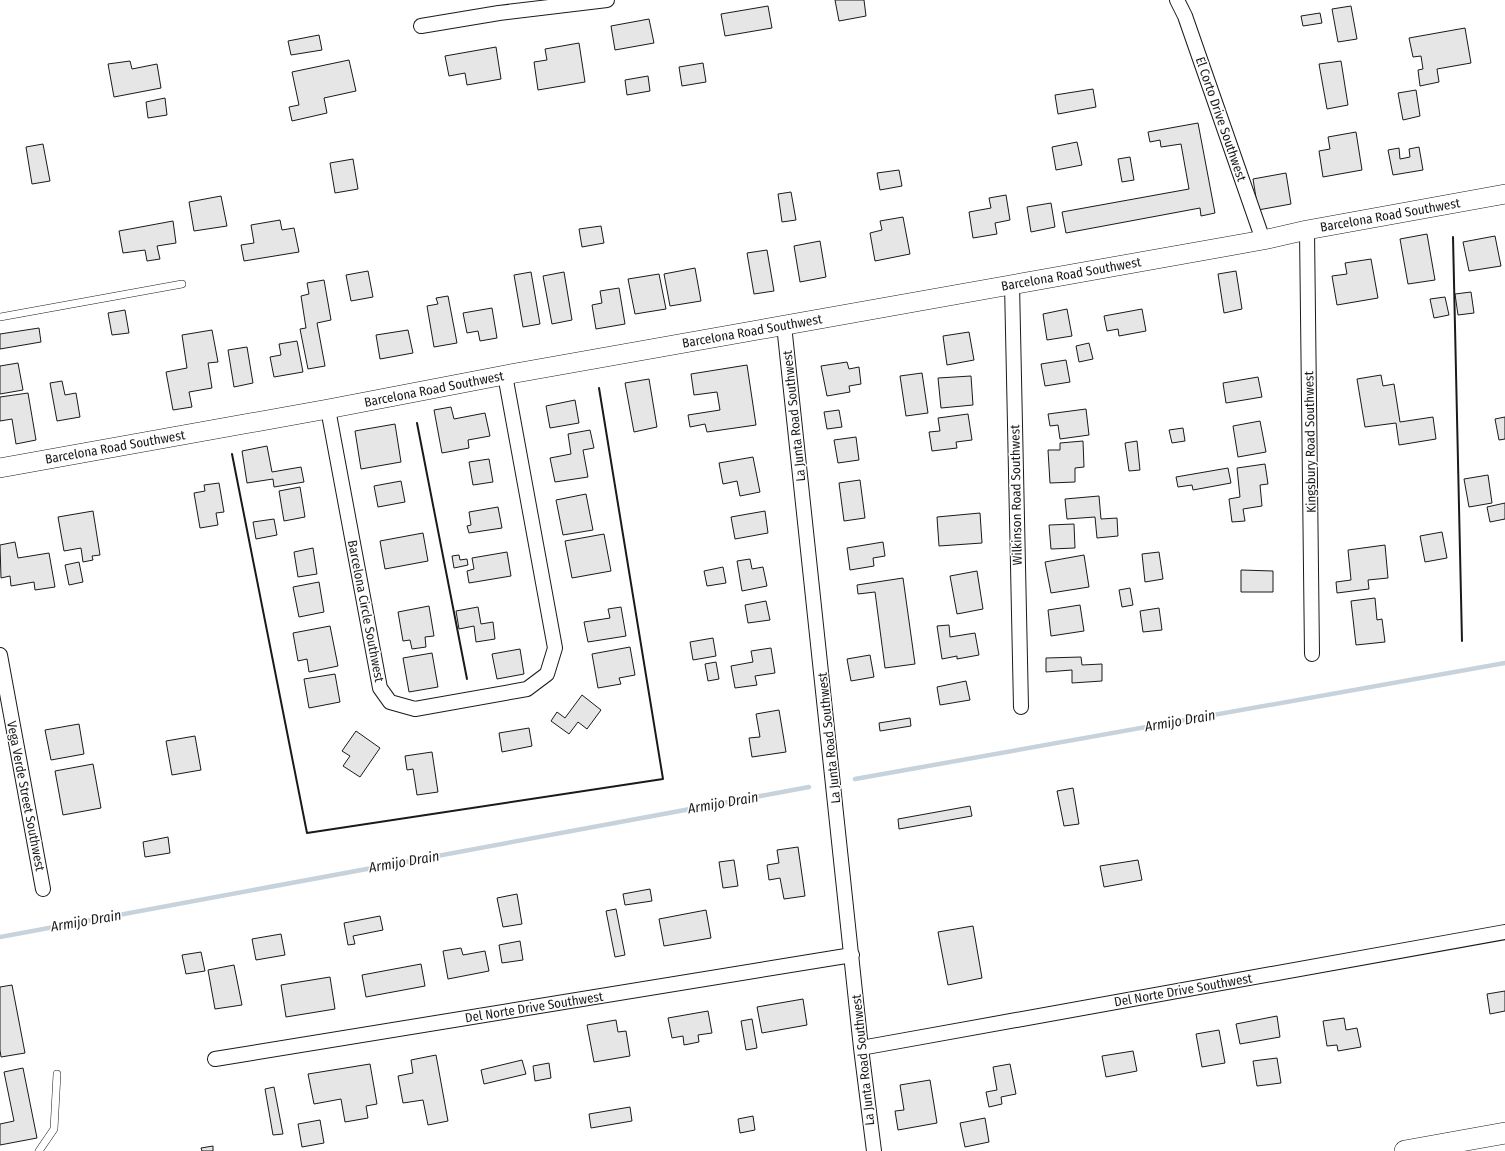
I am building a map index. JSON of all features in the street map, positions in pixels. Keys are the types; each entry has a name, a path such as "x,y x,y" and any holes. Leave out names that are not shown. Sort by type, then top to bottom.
{"main road":[{"path":"1405,1151 1505,1133"}],"street":[{"path":"421,26 499,13 607,0"},
{"name":"El Corto Drive Southwest","path":"1177,0 1185,16 1263,240"},
{"name":"Barcelona Road Southwest","path":"0,468 328,409 505,375 1263,240 1307,230 1505,194"},
{"name":"Kingsbury Road Southwest","path":"1307,230 1312,654"},
{"name":"Wilkinson Road Southwest","path":"1012,284 1021,707"},
{"name":"La Junta Road Southwest","path":"784,325 861,1048 874,1151"},
{"name":"Barcelona Circle Southwest","path":"328,409 380,688 390,702 415,709 527,689 548,674 555,648 505,375"},
{"name":"Vega Verde Street Southwest","path":"0,655 43,889"},
{"name":"Del Norte Drive Southwest","path":"861,1048 1505,932"},
{"name":"Del Norte Drive Southwest","path":"215,1059 852,955"}],"lane":[{"path":"0,317 182,284"},
{"path":"39,1151 54,1129 57,1074"}],"building":[{"path":"835,0 864,0 866,16 839,21"},
{"path":"768,6 772,28 725,36 721,14"},
{"path":"1351,6 1357,39 1338,42 1332,9"},
{"path":"1320,13 1322,23 1303,26 1301,16"},
{"path":"649,19 654,43 615,50 611,26"},
{"path":"1465,28 1471,63 1437,69 1439,82 1420,86 1418,70 1423,69 1421,56 1413,57 1409,38"},
{"path":"319,35 322,50 291,55 288,41"},
{"path":"579,43 585,82 538,90 534,62 547,60 545,49"},
{"path":"496,47 501,79 467,85 465,73 449,76 445,56"},
{"path":"349,60 356,91 324,98 327,113 292,121 289,107 299,105 292,72"},
{"path":"130,61 132,69 157,64 161,88 114,97 108,64"},
{"path":"1341,61 1348,105 1327,109 1319,64"},
{"path":"703,63 706,82 682,86 679,67"},
{"path":"648,76 650,91 627,95 625,80"},
{"path":"1093,89 1096,107 1058,114 1055,95"},
{"path":"1416,90 1420,116 1403,120 1398,93"},
{"path":"165,98 167,115 148,118 146,102"},
{"path":"1198,123 1215,213 1201,216 1200,208 1066,233 1062,212 1189,189 1181,144 1161,147 1160,140 1150,142 1148,132"},
{"path":"1356,132 1362,170 1323,177 1319,151 1330,149 1328,137"},
{"path":"1077,142 1082,165 1056,170 1052,147"},
{"path":"43,144 50,181 32,184 26,147"},
{"path":"1419,147 1423,170 1393,175 1388,150 1399,148 1400,159 1410,157 1409,149"},
{"path":"1130,157 1134,180 1122,182 1118,159"},
{"path":"353,159 358,189 335,193 330,163"},
{"path":"899,170 902,186 880,190 877,173"},
{"path":"1286,173 1291,204 1258,210 1253,179"},
{"path":"791,192 796,220 782,222 778,194"},
{"path":"1006,195 1010,220 995,223 997,234 973,238 969,212 991,208 989,198"},
{"path":"221,196 227,226 194,231 189,202"},
{"path":"1051,203 1055,227 1031,232 1027,207"},
{"path":"903,217 910,254 875,261 870,233 882,230 880,221"},
{"path":"280,220 282,230 294,228 299,252 244,261 241,245 254,243 251,225"},
{"path":"173,221 176,243 157,246 160,259 147,261 145,250 123,253 119,231"},
{"path":"601,226 604,243 582,247 579,229"},
{"path":"1427,234 1435,280 1408,284 1400,239"},
{"path":"1495,236 1501,266 1469,271 1463,242"},
{"path":"820,241 826,277 800,282 794,246"},
{"path":"767,250 774,291 754,294 747,253"},
{"path":"1371,259 1378,298 1337,305 1332,276 1347,274 1345,263"},
{"path":"695,268 701,301 670,306 664,274"},
{"path":"368,271 373,297 351,301 346,275"},
{"path":"1236,271 1242,309 1224,313 1218,274"},
{"path":"531,272 540,324 523,327 514,275"},
{"path":"564,272 572,320 552,324 543,276"},
{"path":"659,274 666,309 635,314 628,279"},
{"path":"324,280 331,320 317,323 325,366 308,369 300,329 306,328 301,296 309,294 307,283"},
{"path":"619,288 625,324 596,329 592,305 602,303 600,291"},
{"path":"1471,292 1474,313 1458,315 1455,294"},
{"path":"448,296 457,343 434,347 427,306 438,304 436,298"},
{"path":"1445,297 1449,315 1434,318 1430,299"},
{"path":"492,308 497,338 480,341 478,331 467,333 463,313"},
{"path":"1067,309 1072,336 1047,340 1043,314"},
{"path":"1142,309 1146,331 1119,336 1118,329 1107,331 1104,316"},
{"path":"125,310 129,333 112,335 108,313"},
{"path":"39,328 41,342 0,349 0,334"},
{"path":"212,330 218,362 208,363 212,388 189,392 192,407 173,410 166,372 187,368 182,335"},
{"path":"408,330 413,353 380,359 376,335"},
{"path":"969,332 974,360 947,365 943,336"},
{"path":"297,341 303,372 274,377 270,357 281,355 279,344"},
{"path":"1089,343 1093,359 1079,362 1076,346"},
{"path":"247,347 253,383 234,387 228,350"},
{"path":"1066,360 1070,382 1045,386 1041,364"},
{"path":"847,362 849,369 859,367 861,384 849,386 850,392 827,396 821,366"},
{"path":"18,363 23,390 0,394 0,366"},
{"path":"747,365 756,425 707,432 705,424 690,427 688,415 720,410 717,392 694,395 691,374"},
{"path":"922,373 928,413 906,416 900,376"},
{"path":"1381,375 1383,386 1394,384 1400,422 1433,417 1436,439 1399,445 1396,423 1365,427 1357,379"},
{"path":"971,376 973,405 941,408 938,378"},
{"path":"1258,377 1262,397 1226,403 1223,383"},
{"path":"649,379 657,427 634,432 625,383"},
{"path":"62,381 65,395 76,393 80,417 57,421 50,383"},
{"path":"28,393 36,440 16,444 12,419 0,421 0,397"},
{"path":"575,400 579,423 550,428 546,406"},
{"path":"451,407 454,419 485,413 490,436 468,440 469,448 442,453 434,410"},
{"path":"1086,409 1089,435 1060,439 1058,425 1050,426 1048,414"},
{"path":"839,410 842,427 827,429 824,412"},
{"path":"968,414 972,440 956,442 957,448 932,451 929,432 940,431 938,418"},
{"path":"1505,417 1505,439 1499,440 1495,419"},
{"path":"1260,421 1266,452 1238,457 1233,426"},
{"path":"395,424 401,462 361,469 355,431"},
{"path":"1183,428 1185,441 1172,443 1169,430"},
{"path":"590,430 594,448 583,450 588,477 555,482 550,458 571,454 568,434"},
{"path":"856,437 859,460 838,463 834,440"},
{"path":"1083,441 1084,467 1075,468 1075,482 1050,483 1048,450 1060,450 1060,443"},
{"path":"1137,441 1140,470 1129,471 1125,443"},
{"path":"267,446 272,472 301,467 304,482 274,487 273,479 247,483 242,451"},
{"path":"753,457 760,492 740,496 737,481 723,484 719,463"},
{"path":"489,459 493,482 473,485 469,462"},
{"path":"1265,464 1268,484 1260,485 1262,506 1243,509 1245,521 1232,522 1229,499 1240,497 1237,468"},
{"path":"1228,468 1231,483 1193,490 1192,485 1178,487 1176,477"},
{"path":"1488,475 1492,503 1469,507 1464,479"},
{"path":"860,480 865,518 844,521 839,483"},
{"path":"401,481 405,502 378,507 374,486"},
{"path":"219,483 224,512 216,513 218,525 200,528 194,493 205,491 204,485"},
{"path":"300,487 305,517 284,521 279,491"},
{"path":"586,494 593,530 563,535 556,500"},
{"path":"1099,496 1101,519 1117,518 1118,536 1097,538 1095,517 1067,519 1065,499"},
{"path":"1505,503 1505,519 1490,522 1487,507"},
{"path":"498,507 502,528 469,533 467,526 471,525 469,512"},
{"path":"93,511 100,555 92,556 93,560 83,562 81,548 64,551 58,517"},
{"path":"765,511 768,533 735,539 731,517"},
{"path":"980,513 982,543 939,546 937,517"},
{"path":"274,519 277,535 256,539 253,522"},
{"path":"1074,524 1075,548 1051,549 1049,525"},
{"path":"1442,532 1447,558 1425,562 1420,536"},
{"path":"423,533 428,561 385,569 380,541"},
{"path":"604,534 611,571 572,578 565,541"},
{"path":"15,542 18,558 49,553 55,587 35,590 34,582 11,586 10,576 1,578 0,545"},
{"path":"883,542 885,556 873,558 874,566 850,570 847,548"},
{"path":"1385,545 1388,578 1368,580 1369,589 1337,593 1336,582 1351,580 1348,550"},
{"path":"313,548 317,574 298,577 294,552"},
{"path":"507,552 511,576 469,583 467,571 474,569 472,558"},
{"path":"1159,552 1163,579 1145,582 1142,554"},
{"path":"459,555 460,560 467,559 468,565 454,568 452,556"},
{"path":"1084,555 1089,587 1051,593 1045,562"},
{"path":"750,559 752,569 763,567 767,586 742,591 737,561"},
{"path":"79,562 83,582 69,585 65,565"},
{"path":"723,567 726,583 707,586 704,571"},
{"path":"1241,570 1273,571 1273,592 1241,592"},
{"path":"977,571 983,609 957,614 950,576"},
{"path":"903,578 915,664 885,668 875,592 858,594 857,585"},
{"path":"319,582 324,612 299,617 293,587"},
{"path":"1130,588 1133,605 1122,607 1119,590"},
{"path":"1375,598 1377,620 1382,619 1385,642 1356,645 1351,601"},
{"path":"766,601 770,620 748,623 745,605"},
{"path":"1080,605 1084,631 1051,636 1048,610"},
{"path":"429,606 434,636 425,637 426,647 412,649 410,640 403,641 398,612"},
{"path":"478,607 481,624 493,622 495,639 476,642 474,626 459,629 456,611"},
{"path":"621,607 626,636 588,642 584,622 610,618 608,609"},
{"path":"1159,608 1162,630 1143,632 1140,611"},
{"path":"949,625 950,637 975,633 979,655 957,659 957,656 942,659 937,626"},
{"path":"330,626 338,666 309,672 307,659 298,661 293,633"},
{"path":"713,638 716,656 693,660 690,642"},
{"path":"630,647 635,675 619,678 621,684 598,688 592,654"},
{"path":"771,648 775,673 755,676 757,685 735,688 731,666 753,662 751,651"},
{"path":"520,649 524,674 497,679 492,654"},
{"path":"432,653 438,687 409,692 403,658"},
{"path":"870,655 874,677 851,681 847,659"},
{"path":"1081,657 1082,665 1102,664 1102,681 1072,683 1072,670 1046,672 1046,658"},
{"path":"716,662 719,679 708,681 705,664"},
{"path":"335,674 340,702 309,708 304,679"},
{"path":"966,681 970,700 940,705 937,687"},
{"path":"582,695 601,710 587,729 578,722 569,734 551,721 557,712 565,718"},
{"path":"779,710 786,752 752,757 749,738 760,737 756,714"},
{"path":"910,718 911,726 880,731 879,723"},
{"path":"79,724 84,754 51,760 45,730"},
{"path":"529,728 532,746 502,752 499,733"},
{"path":"356,731 380,748 360,777 343,766 350,756 342,751"},
{"path":"195,736 201,770 172,775 166,741"},
{"path":"432,752 438,792 417,795 413,769 407,770 405,756"},
{"path":"93,764 101,808 63,815 55,771"},
{"path":"1073,788 1079,824 1064,826 1057,791"},
{"path":"970,806 972,816 899,829 898,819"},
{"path":"168,837 170,853 145,857 143,842"},
{"path":"798,847 805,896 784,899 780,878 769,880 767,865 779,863 777,850"},
{"path":"734,860 738,886 723,888 719,862"},
{"path":"1138,860 1142,880 1104,887 1100,866"},
{"path":"650,889 652,901 625,905 623,894"},
{"path":"517,894 522,924 503,927 497,898"},
{"path":"616,909 625,955 615,957 606,911"},
{"path":"706,910 711,938 664,946 659,919"},
{"path":"380,916 383,930 353,936 355,944 348,945 344,923"},
{"path":"973,926 982,978 948,985 938,932"},
{"path":"281,934 285,955 256,960 252,939"},
{"path":"520,941 523,960 502,963 499,945"},
{"path":"461,948 463,955 485,951 489,971 448,979 443,951"},
{"path":"201,952 205,971 186,974 182,955"},
{"path":"421,964 425,986 366,997 362,975"},
{"path":"234,965 242,1005 215,1009 208,970"},
{"path":"330,977 335,1009 286,1017 281,985"},
{"path":"12,985 25,1053 1,1057 0,987"},
{"path":"1505,991 1505,1011 1490,1014 1487,994"},
{"path":"803,999 807,1025 762,1033 757,1007"},
{"path":"708,1011 712,1033 698,1035 699,1042 684,1045 683,1036 672,1038 668,1018"},
{"path":"1277,1016 1280,1037 1240,1044 1236,1024"},
{"path":"1344,1018 1346,1030 1357,1028 1361,1047 1338,1051 1337,1045 1327,1046 1323,1021"},
{"path":"752,1019 757,1048 746,1050 741,1021"},
{"path":"616,1020 618,1032 626,1031 630,1056 594,1062 587,1025"},
{"path":"1219,1030 1225,1063 1202,1067 1196,1034"},
{"path":"1133,1051 1137,1071 1106,1077 1102,1056"},
{"path":"436,1055 448,1121 428,1125 423,1100 403,1103 398,1076 413,1073 411,1060"},
{"path":"1277,1058 1281,1083 1257,1086 1253,1061"},
{"path":"522,1060 526,1074 484,1084 481,1070"},
{"path":"549,1063 551,1078 535,1081 533,1066"},
{"path":"370,1064 377,1104 366,1106 368,1118 345,1122 341,1099 314,1104 308,1074"},
{"path":"1010,1064 1016,1094 1001,1097 1002,1104 989,1107 986,1092 997,1090 993,1067"},
{"path":"23,1068 37,1138 0,1145 0,1124 14,1121 4,1072"},
{"path":"930,1080 937,1123 898,1130 895,1111 904,1110 900,1085"},
{"path":"274,1087 283,1134 273,1135 265,1089"},
{"path":"630,1107 632,1121 591,1128 589,1114"},
{"path":"753,1116 755,1130 740,1133 738,1119"},
{"path":"985,1118 989,1142 965,1147 960,1123"},
{"path":"320,1120 324,1143 302,1147 298,1124"},
{"path":"213,1146 213,1151 202,1151 201,1148"}],"waterway":[{"name":"Armijo Drain","path":"855,779 1505,663"},
{"name":"Armijo Drain","path":"0,937 809,787"}],"wall":[{"path":"1453,237 1462,641"},
{"path":"232,454 307,833 663,779 599,388"},
{"path":"417,423 467,679"}]}
